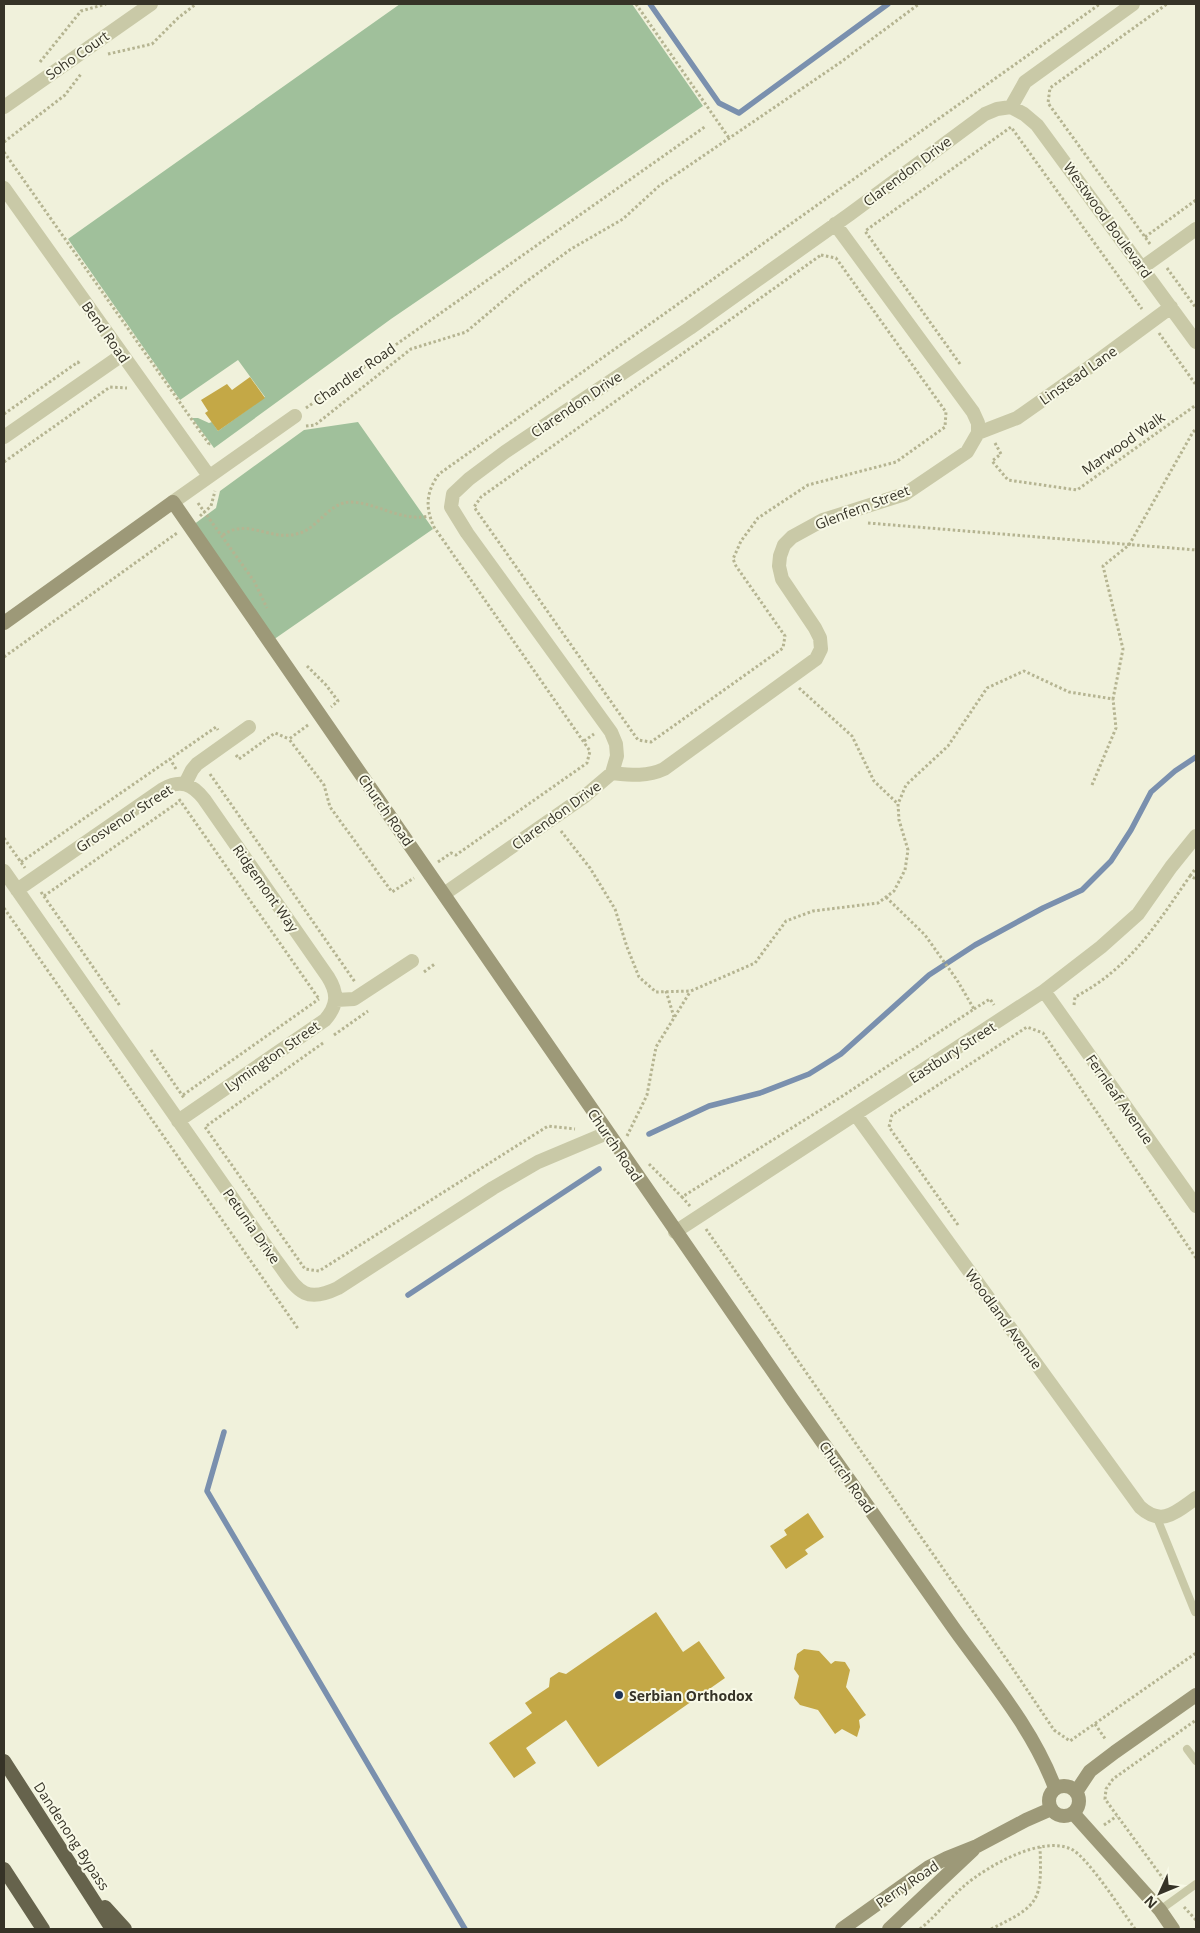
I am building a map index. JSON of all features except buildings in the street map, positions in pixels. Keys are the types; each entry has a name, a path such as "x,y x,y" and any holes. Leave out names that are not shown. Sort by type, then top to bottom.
{"highway":[{"name":"Dandenong Bypass","path":"4,1760 112,1929"},
{"path":"4,1869 43,1929"},
{"path":"82,1881 125,1929"}],"main road":[{"name":"Church Road","path":"173,502 675,1232 906,1561 1008,1702 1046,1763 1055,1788"},
{"path":"4,623 173,502"},
{"path":"1076,1792 1090,1771 1196,1695"},
{"path":"1064,1785 1073,1788 1076,1792 1079,1801 1078,1806 1072,1813 1063,1816 1054,1813 1051,1809 1049,1796 1055,1788 1064,1785"},
{"name":"Perry Road","path":"842,1929 930,1867 1051,1809"},
{"path":"1072,1813 1160,1910 1173,1929"},
{"name":"Perry Road","path":"889,1929 977,1846"}],"street":[{"name":"Soho Court","path":"4,107 151,4"},
{"path":"1011,107 1025,82 1134,4"},
{"name":"Clarendon Drive","path":"444,894 552,819 612,773 617,756 616,744 610,732 467,533 451,507 453,494 469,479 505,452 690,328 985,114 997,109 1011,107"},
{"name":"Westwood Boulevard","path":"1011,107 1024,114 1037,125 1143,267 1196,342"},
{"name":"Bend Road","path":"4,188 213,480"},
{"path":"835,224 973,412 978,423 978,434"},
{"path":"1143,267 1196,229"},
{"name":"Linstead Lane","path":"978,434 1017,418 1171,307"},
{"path":"4,437 122,355"},
{"path":"173,502 213,480 295,416"},
{"name":"Glenfern Street","path":"612,773 637,776 653,774 664,768 816,659 820,649 820,638 782,579 779,566 784,545 792,537 823,520 905,494 967,452 978,434"},
{"name":"Grosvenor Street","path":"17,890 163,788 173,784 185,784 192,770 202,761 249,727"},
{"name":"Ridgemont Way","path":"185,784 196,790 204,799 322,968 331,983 336,1000"},
{"name":"Eastbury Street","path":"675,1232 1044,991 1101,947 1138,914 1171,867 1196,836"},
{"name":"Petunia Drive","path":"4,871 290,1280 305,1293 317,1296 338,1288 493,1188 538,1162 607,1133"},
{"path":"336,1000 354,999 412,961"},
{"name":"Fernleaf Avenue","path":"1044,991 1196,1206"},
{"name":"Lymington Street","path":"178,1121 325,1020 334,1008 336,1000"},
{"name":"Woodland Avenue","path":"856,1115 1140,1507 1147,1514 1157,1518"},
{"path":"1157,1518 1174,1514 1196,1498"}],"lane":[{"path":"1157,1518 1195,1612"},
{"path":"1187,1749 1196,1761"},
{"path":"1160,1910 1196,1884"}],"path":[{"path":"36,67 81,10 106,4"},
{"path":"104,54 152,44 178,18 196,4"},
{"path":"636,4 729,138"},
{"path":"305,427 315,425 411,349 466,332 503,300 563,254 623,219 659,186 841,62 919,4"},
{"path":"427,869 451,853 456,854 587,763 590,751 434,527 429,516 427,503 429,492 439,474 1100,4"},
{"path":"1167,4 1050,88 1048,103 1196,308"},
{"path":"4,142 65,95 82,72"},
{"name":"Chandler Road","path":"295,416 706,126"},
{"path":"962,368 866,231 1011,127 1196,385"},
{"path":"4,152 209,444 198,461"},
{"path":"4,162 9,159"},
{"path":"1145,237 1196,200"},
{"path":"821,255 836,258 946,412 945,427 896,462 808,485 758,518 741,540 734,560 736,566 785,636 782,648 651,742 638,740 474,507 481,498 821,255"},
{"path":"4,462 110,387 126,388 130,392"},
{"name":"Marwood Walk","path":"978,434 994,443 1000,454 992,461 1008,480 1077,490 1196,405"},
{"path":"1092,785 1116,728 1113,699 1123,649 1103,566 1129,545 1196,429"},
{"path":"4,657 206,512 211,506 213,480"},
{"path":"223,535 234,528 240,527 275,535 291,536 307,529 334,507 349,502 368,505 410,517 429,516"},
{"path":"862,523 1196,550"},
{"path":"552,819 590,868 615,910 639,977 656,992 691,991 755,963 786,921 813,911 878,903 894,890 905,870 908,850 899,820 898,804 906,785 948,746 987,688 1024,671 1069,692 1113,699"},
{"path":"789,679 852,736 874,781 898,804"},
{"path":"21,862 170,759"},
{"path":"202,761 374,1007 205,1127"},
{"path":"44,896 180,801"},
{"path":"4,838 121,1008"},
{"path":"1072,1010 1075,997 1094,987 1128,960 1148,936 1196,868"},
{"path":"1190,876 1196,879"},
{"path":"682,1197 841,1097 974,1010 957,980 925,935 886,897"},
{"path":"4,908 299,1330"},
{"path":"420,974 436,964"},
{"path":"666,991 675,1018"},
{"path":"628,1144 626,1137 647,1095 656,1047 691,991"},
{"path":"889,1127 892,1114 1027,1027 1043,1032 1196,1258"},
{"path":"149,1048 305,1269 319,1271 548,1126 578,1129"},
{"path":"647,1161 682,1197 698,1218 1054,1730 1070,1741 1196,1653"},
{"path":"1196,1720 1113,1779 1106,1789 1105,1799 1178,1897 1182,1906 1196,1920"},
{"path":"920,1929 978,1875 1008,1858 1040,1846 1054,1845 1072,1849 1100,1879 1135,1929"},
{"path":"991,1929 1024,1910 1036,1899 1041,1884 1040,1846"}],"green space":[{"path":"400,4 632,4 703,106 391,319 214,448 192,418 198,418 209,423 212,422 218,431 265,397 238,360 180,400 68,239"},
{"path":"358,422 433,529 273,640 193,525 216,508 220,491 304,430"}],"waterway":[{"path":"650,4 719,103 739,113 888,4"},
{"path":"649,1134 709,1106 760,1093 809,1074 841,1054 929,975 975,945 1043,908 1082,890 1111,861 1131,830 1151,792 1175,771 1196,757"},
{"path":"408,1295 599,1169"},
{"path":"224,1432 207,1491 465,1929"}],"place":[{"name":"Serbian Orthodox","path":"619,1695"}]}
